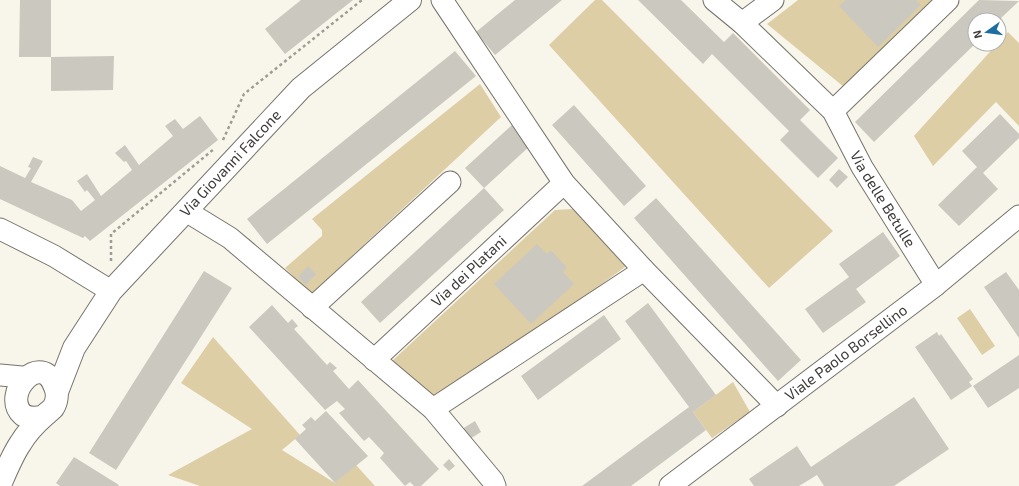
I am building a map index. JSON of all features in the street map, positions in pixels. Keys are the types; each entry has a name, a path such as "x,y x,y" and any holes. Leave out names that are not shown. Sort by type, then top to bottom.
{"street":[{"name":"Via Giovanni Falcone","path":"4,481 20,444 54,406 57,392 74,348 111,290 301,88 410,0"},
{"path":"442,0 564,183 644,270 777,406"},
{"name":"Via delle Betulle","path":"714,0 742,23 833,111 862,167 936,285"},
{"path":"742,23 773,0"},
{"path":"833,111 948,0"},
{"path":"312,308 450,182"},
{"name":"Via dei Platani","path":"374,360 564,183"},
{"path":"186,211 230,238 433,409 493,480 495,486"},
{"name":"Viale Paolo Borsellino","path":"670,486 936,285 1019,216"},
{"path":"0,229 54,256 111,290"},
{"path":"433,409 644,270"},
{"name":"Via Giovanni Falcone","path":"10,397 16,382 74,348"},
{"path":"0,375 29,375 50,379 57,392"},
{"path":"10,397 30,417 44,416"},
{"path":"10,397 20,444"}],"path":[{"path":"222,143 244,94 362,0"},
{"path":"111,290 111,234 215,148"}],"shaded area":[{"path":"595,0 602,0 833,231 769,288 549,45"},
{"path":"798,0 935,0 844,87 767,24"},
{"path":"1008,32 1019,43 1019,126 996,102 933,166 914,136 990,52 1007,52"},
{"path":"480,84 501,117 311,294 285,268 322,236 322,230 312,219"},
{"path":"572,209 580,212 626,264 625,267 442,401 434,401 392,361 555,210"},
{"path":"970,309 995,346 982,355 957,318"},
{"path":"213,337 300,435 282,450 335,483 356,465 375,486 200,486 168,475 252,429 181,383"},
{"path":"733,382 750,412 712,438 693,412"}],"building":[{"path":"20,0 51,0 51,57 19,57"},
{"path":"301,0 353,0 285,54 265,29"},
{"path":"515,0 562,0 495,55 476,32"},
{"path":"638,0 681,0 724,42 733,33 810,110 800,120 838,158 818,178 780,140 789,131 712,54 703,64"},
{"path":"846,0 916,0 921,5 878,47 839,6"},
{"path":"979,0 1019,1 1007,12 967,12 967,52 874,142 855,122"},
{"path":"455,51 476,76 267,244 247,219"},
{"path":"114,56 113,90 51,91 51,57"},
{"path":"574,105 646,186 624,206 552,125"},
{"path":"1000,114 1019,134 1019,138 983,173 998,189 959,226 938,205 977,167 962,151"},
{"path":"200,116 218,140 90,241 85,236 83,238 0,199 0,166 25,178 31,168 28,167 33,157 43,161 31,182 72,200 81,211 95,200 87,190 85,192 77,181 87,174 101,196 132,170 126,161 124,162 115,153 125,145 139,165 173,136 165,126 175,119 183,129"},
{"path":"512,125 531,145 484,188 465,168"},
{"path":"839,169 848,177 837,188 829,180"},
{"path":"484,188 504,210 380,323 361,302"},
{"path":"656,198 801,360 778,381 634,218"},
{"path":"883,232 900,256 856,289 866,302 823,333 805,309 849,277 839,264"},
{"path":"537,244 547,254 551,250 567,268 563,272 574,284 531,324 494,284"},
{"path":"308,266 316,274 306,285 298,277"},
{"path":"204,271 232,288 116,470 89,453"},
{"path":"1006,272 1019,290 1019,338 984,287"},
{"path":"648,303 716,395 693,412 706,430 631,486 582,486 689,407 625,321"},
{"path":"272,305 288,323 292,319 298,326 294,329 327,365 330,362 337,368 333,371 349,389 358,380 439,469 421,486 414,486 410,482 405,486 380,458 384,453 369,437 364,441 339,413 345,409 337,401 325,410 249,327"},
{"path":"604,315 621,339 538,400 521,376"},
{"path":"937,332 939,336 941,334 973,379 969,382 972,386 951,400 915,347"},
{"path":"1019,355 1019,388 988,408 973,386"},
{"path":"914,397 949,449 894,486 824,486 817,475 799,486 754,486 749,479 797,446 811,467"},
{"path":"326,411 368,456 335,483 295,439 306,429 302,425 311,417 315,421"},
{"path":"475,421 481,432 468,440 462,429"},
{"path":"74,457 119,485 60,486 56,483"},
{"path":"449,459 455,466 449,471 443,465"}]}
